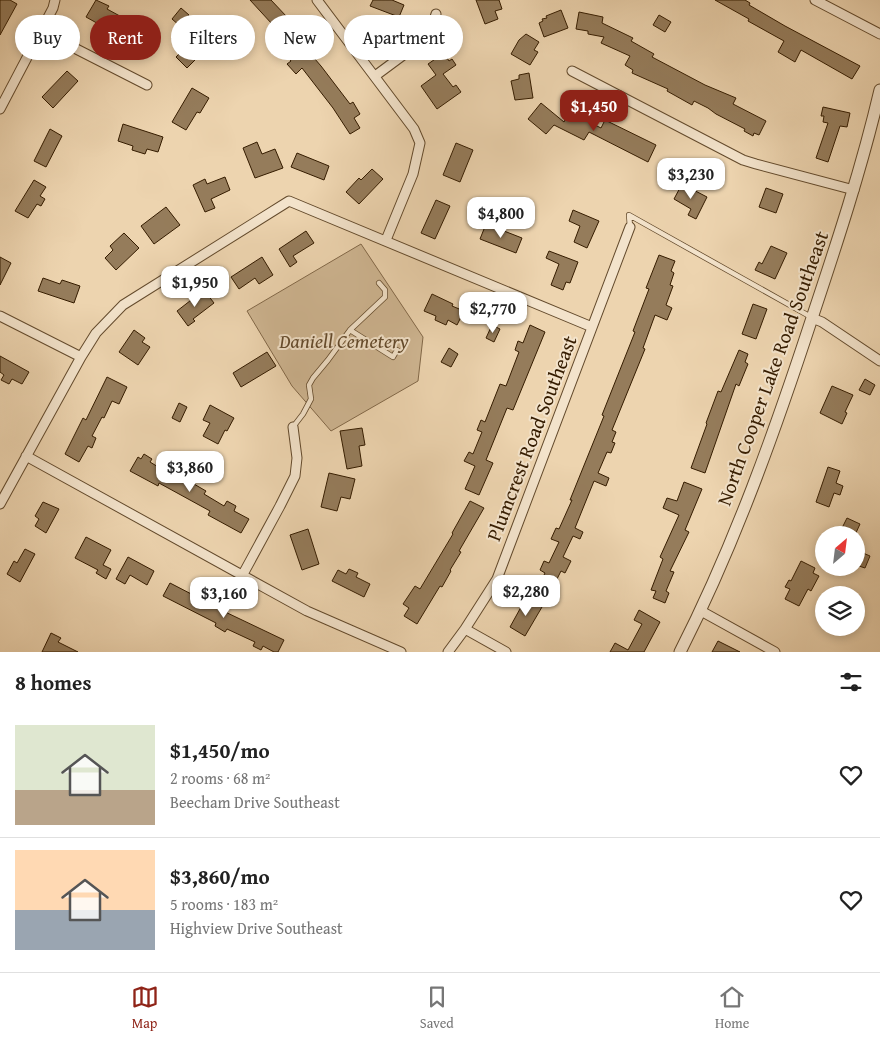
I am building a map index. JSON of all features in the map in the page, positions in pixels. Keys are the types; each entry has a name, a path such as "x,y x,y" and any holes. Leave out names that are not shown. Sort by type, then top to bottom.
{"street":[{"path":"49,15 56,0"},
{"path":"317,0 414,129 420,143 413,174 386,240"},
{"path":"815,0 880,34"},
{"path":"375,76 429,36 436,14"},
{"path":"80,51 147,85"},
{"path":"0,109 26,60"},
{"path":"572,70 743,160 854,190"},
{"name":"North Cooper Lake Road Southeast","path":"680,652 701,611 770,439 854,190 880,90"},
{"path":"0,504 81,358 101,327 123,305 289,201 592,327"},
{"name":"Plumcrest Road Southeast","path":"448,652 497,578 630,227"},
{"path":"0,316 81,358"},
{"path":"812,318 822,322 880,361"},
{"path":"242,576 295,476 297,458 293,427"},
{"path":"26,456 307,611 402,652"},
{"path":"701,611 775,652"},
{"path":"465,629 506,652"}],"lane":[{"path":"630,227 629,215 812,318"},
{"path":"293,427 309,405 311,399 309,385 313,378 350,330 385,297 385,290 379,283"},
{"path":"350,330 393,357 397,350"}],"green space":[{"name":"Daniell Cemetery","path":"361,244 423,337 418,381 331,431 292,386 247,311"}],"building":[{"path":"0,0 10,0 17,4 0,35"},
{"path":"96,0 109,6 107,9 118,15 90,15 90,19 86,17"},
{"path":"250,0 271,0 285,15 265,16"},
{"path":"373,0 392,0 404,5 400,15 394,15 370,6"},
{"path":"476,0 499,0 502,9 495,11 498,19 485,24"},
{"path":"715,0 745,0 750,3 749,5 785,26 860,66 852,79 801,50 795,62 778,52 784,41"},
{"path":"181,8 189,15 175,15"},
{"path":"561,10 568,28 544,37 539,23 543,21 542,19 547,18 546,16"},
{"path":"579,12 603,17 602,23 633,38 631,41 654,54 652,57 705,85 736,98 733,104 766,121 759,135 754,133 753,136 744,131 745,129 708,108 694,101 692,105 667,91 668,89 632,73 633,70 625,65 630,56 601,43 604,37 588,34 588,31 576,29"},
{"path":"659,15 671,22 665,32 653,25"},
{"path":"526,34 539,42 534,50 538,52 530,65 511,54 519,40"},
{"path":"179,60 195,60 187,68"},
{"path":"316,60 350,104 353,102 360,114 354,118 360,128 350,134 333,108 302,68 296,74 287,64 291,61"},
{"path":"434,60 453,60 456,65 443,74 453,87 456,85 461,92 437,109 421,86 436,75 428,64"},
{"path":"67,71 78,81 53,108 42,97"},
{"path":"529,73 533,98 515,100 511,81 519,79 519,75"},
{"path":"192,88 209,98 200,113 197,112 186,130 172,122"},
{"path":"541,103 564,122 569,112 601,128 605,120 656,145 648,162 589,132 584,140 554,125 546,134 528,119"},
{"path":"823,107 850,113 847,127 840,126 828,162 816,158 828,123 823,122 824,116 821,116"},
{"path":"123,124 163,137 158,152 147,149 145,154 132,150 133,146 118,141"},
{"path":"50,129 62,136 46,167 34,161"},
{"path":"257,142 262,154 275,149 283,168 255,178 243,148"},
{"path":"456,143 473,150 460,182 443,175"},
{"path":"297,153 329,166 324,180 291,167"},
{"path":"372,169 383,179 359,204 346,192 359,178 361,180"},
{"path":"225,177 230,190 211,199 215,208 205,212 193,185 205,179 207,184"},
{"path":"34,180 46,187 40,196 45,199 41,206 37,204 28,218 15,211"},
{"path":"682,184 707,197 696,219 688,215 691,209 674,199"},
{"path":"766,188 783,194 776,213 759,207"},
{"path":"436,200 450,206 435,239 421,233"},
{"path":"166,207 180,225 154,244 141,226"},
{"path":"573,210 599,221 587,248 574,242 580,226 569,221"},
{"path":"486,224 522,238 516,253 480,239"},
{"path":"306,231 314,243 293,256 297,262 290,267 279,249"},
{"path":"124,233 139,248 116,270 105,258 113,250 110,246"},
{"path":"771,246 787,253 775,279 755,270 759,262 762,264"},
{"path":"549,251 578,262 570,283 566,282 563,290 551,285 559,264 546,258"},
{"path":"659,255 675,261 671,271 674,273 670,285 673,286 666,305 672,308 667,320 655,315 643,348 645,349 612,430 616,432 612,442 615,443 611,453 607,452 598,473 609,478 606,486 594,481 575,528 583,532 580,539 573,536 563,557 571,561 565,573 561,571 551,591 539,585 545,573 540,570 544,561 549,563 559,542 551,539 556,528 559,529 572,500 570,500 604,416 602,415 635,332 633,331 649,289 646,288"},
{"path":"0,257 11,263 0,285"},
{"path":"262,257 273,275 259,284 255,278 239,289 231,277"},
{"path":"43,278 60,284 62,280 80,286 74,303 38,291"},
{"path":"204,290 214,303 193,319 195,321 188,326 177,311"},
{"path":"432,294 464,311 457,325 448,320 446,325 435,320 436,316 424,311"},
{"path":"753,304 767,309 756,339 742,334"},
{"path":"492,325 500,329 494,342 486,338"},
{"path":"530,325 545,332 513,410 507,408 486,460 493,463 479,495 465,489 475,466 464,461 469,452 473,454 482,432 477,430 481,420 485,422 500,384 506,386 519,352 515,350 518,341 523,343"},
{"path":"134,330 145,338 142,342 150,347 138,365 119,352"},
{"path":"449,348 458,354 451,367 441,362"},
{"path":"739,350 748,354 745,362 748,364 739,386 736,384 705,473 691,468 718,391 721,392"},
{"path":"267,352 276,366 241,387 233,373"},
{"path":"0,356 29,372 22,384 12,379 9,384 1,380 4,375 0,372"},
{"path":"107,377 127,387 119,404 112,401 92,436 96,438 92,448 88,446 79,462 65,454 83,418 86,420"},
{"path":"865,379 875,385 870,395 859,390"},
{"path":"832,386 853,395 842,424 820,413"},
{"path":"179,403 187,407 180,422 172,418"},
{"path":"210,405 234,418 218,444 203,436 210,423 203,420"},
{"path":"362,428 365,445 359,446 362,466 347,469 340,431"},
{"path":"144,454 152,459 150,462 173,476 175,473 206,491 204,494 224,506 227,501 236,506 234,511 249,519 241,533 208,515 210,511 159,483 158,486 130,471 138,457 141,459"},
{"path":"828,467 840,471 836,483 843,486 840,495 834,493 829,507 816,502"},
{"path":"329,473 355,479 350,499 341,497 337,511 321,507"},
{"path":"684,482 702,489 685,530 689,532 670,571 674,572 666,591 669,593 665,603 653,598 656,591 651,590 663,559 660,557 679,515 663,508 667,498 677,501"},
{"path":"470,501 484,508 459,551 461,552 442,587 440,586 417,624 404,616 409,608 403,604 415,586 420,589 453,534"},
{"path":"43,502 59,509 46,533 35,526 39,519 35,516"},
{"path":"847,518 860,524 859,526 843,526"},
{"path":"308,529 319,564 302,570 290,535"},
{"path":"86,537 111,550 103,565 111,569 106,579 96,573 98,570 75,558"},
{"path":"25,549 35,554 20,582 7,574 14,561 17,563"},
{"path":"865,554 870,556 865,568"},
{"path":"128,557 154,571 147,585 130,575 125,584 116,579"},
{"path":"801,561 815,568 813,573 815,576 819,576 811,591 808,589 799,606 785,599 790,589 785,587 789,580 791,581"},
{"path":"349,569 358,573 356,577 370,584 364,597 332,581 338,570 346,574"},
{"path":"170,583 198,599 284,640 278,652 263,646 261,650 253,646 255,642 227,629 225,632 215,626 216,623 163,596"},
{"path":"526,598 542,607 525,636 510,627"},
{"path":"639,610 660,622 644,652 610,652 615,643 628,650 642,624 634,620"},
{"path":"51,633 61,638 58,642 78,652 42,652"},
{"path":"718,641 740,652 712,652"}]}
